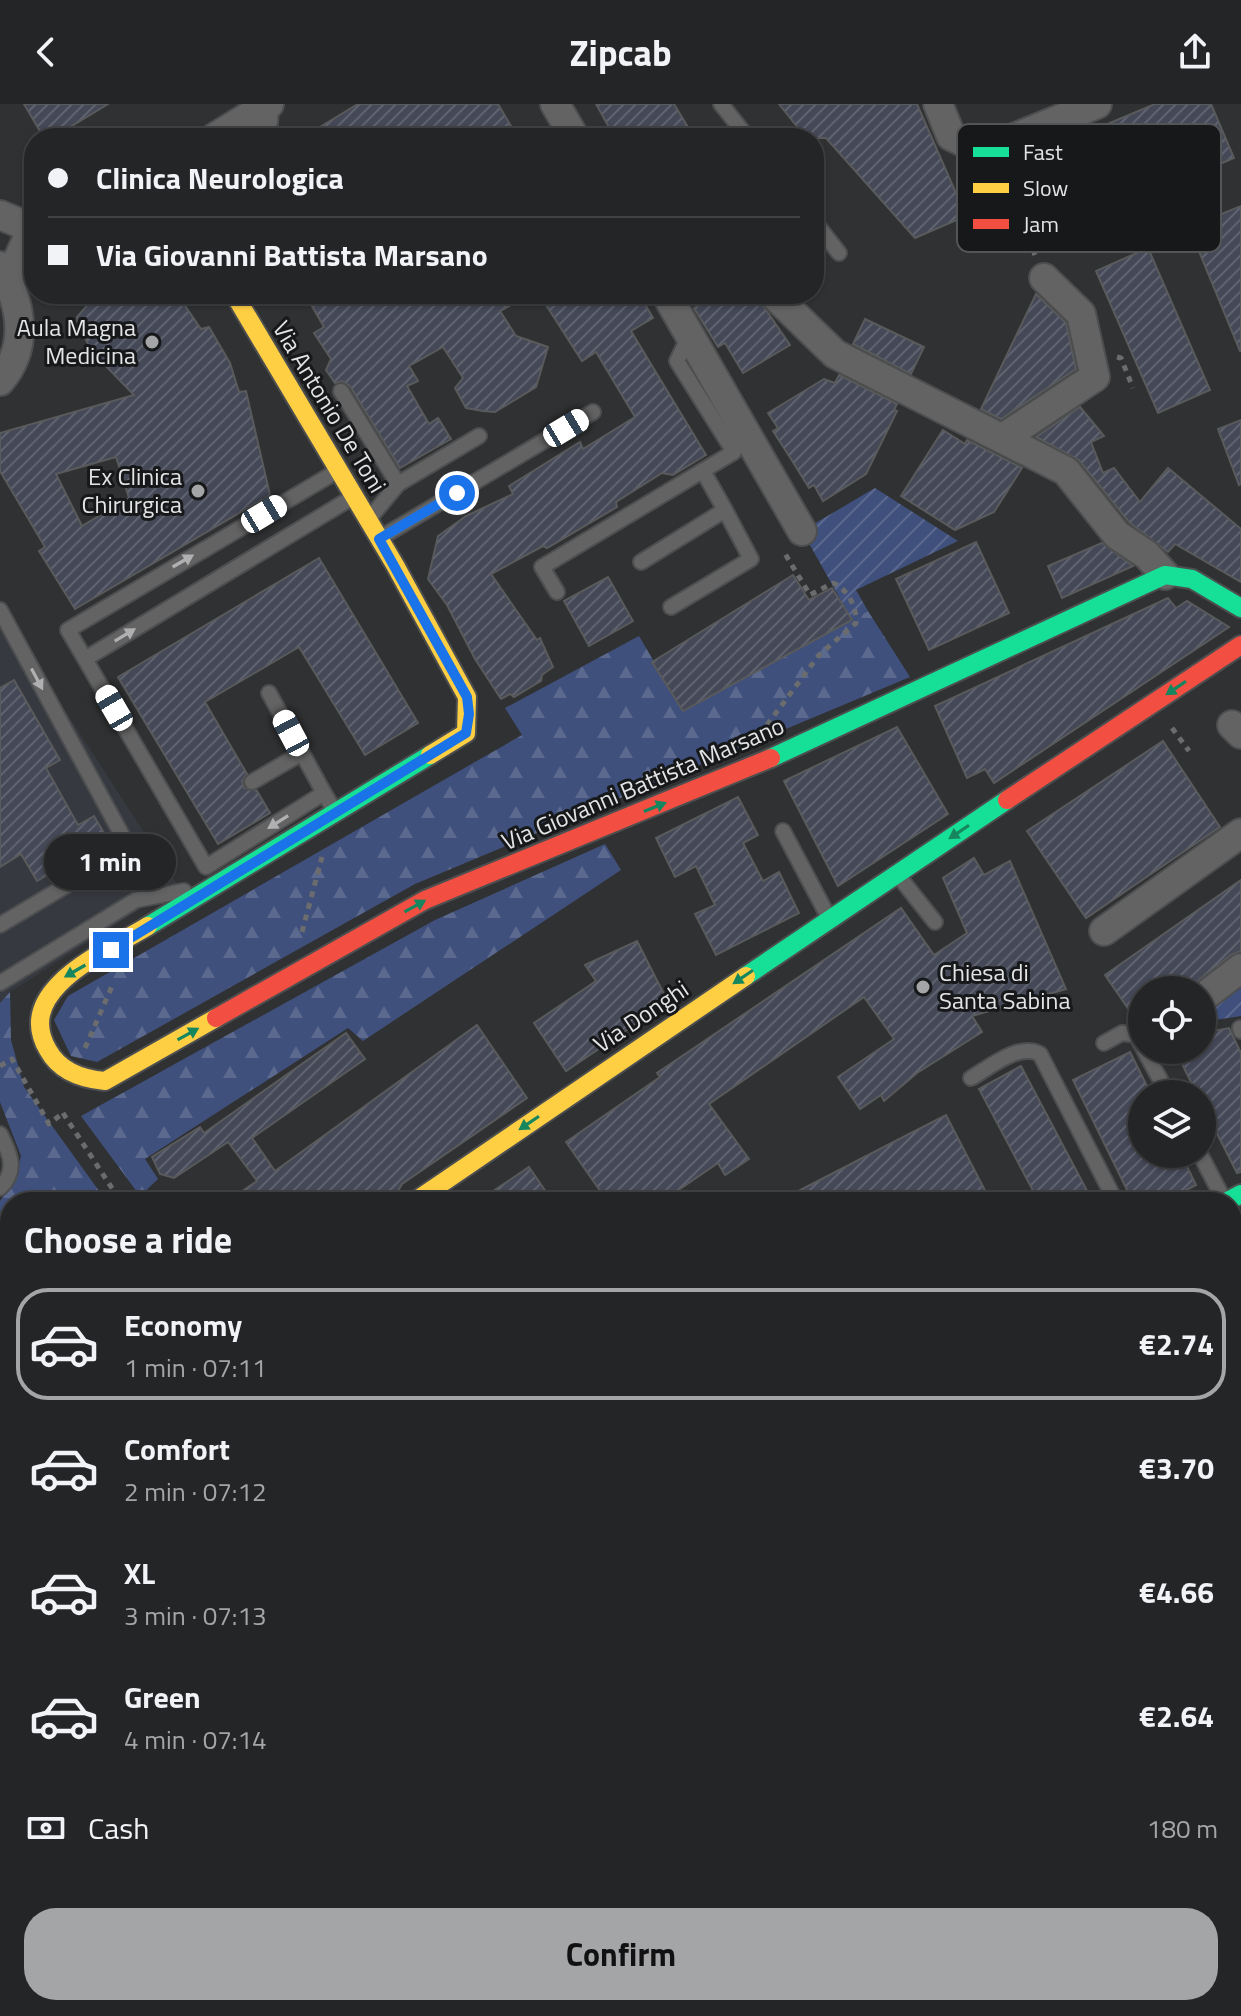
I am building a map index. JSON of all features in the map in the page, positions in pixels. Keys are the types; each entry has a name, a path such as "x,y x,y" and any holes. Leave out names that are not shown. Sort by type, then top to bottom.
{"street":[{"path":"230,128 270,104"},
{"path":"555,104 569,128"},
{"path":"938,104 951,136 957,139"},
{"path":"1048,124 1097,104"},
{"path":"0,215 24,225"},
{"path":"12,292 14,268 24,247"},
{"path":"0,266 19,314 10,342 12,364 0,381"},
{"path":"1003,438 1095,377 1081,314 1044,278"},
{"name":"Via Antonio De Toni","path":"240,304 355,496 467,697 469,714 466,733 336,814"},
{"path":"672,304 802,531"},
{"path":"783,304 835,354 1066,471 1117,535 1147,555 1165,575 1192,579 1241,608"},
{"name":"Via Giovanni Battista Marsano","path":"72,1076 90,1082 105,1081 425,900 768,759 1165,575"},
{"name":"Via Donghi","path":"429,1192 830,918 1241,645"},
{"path":"72,1076 48,1055 39,1027 46,999 63,978 336,814"},
{"path":"1104,931 1241,833"},
{"path":"1216,987 1241,968"}],"lane":[{"path":"263,128 270,123 270,104"},
{"path":"721,104 740,128"},
{"path":"824,234 839,253"},
{"path":"557,592 542,567 734,452 677,361 690,334"},
{"path":"341,391 398,484"},
{"path":"379,539 593,412"},
{"path":"368,520 398,484 479,436"},
{"path":"0,983 136,900 213,887 206,867 68,630 339,470"},
{"path":"671,607 751,559 703,471"},
{"path":"85,659 355,496"},
{"path":"641,562 725,510"},
{"path":"0,610 129,848 0,925"},
{"path":"269,693 336,814"},
{"path":"252,782 302,753"},
{"path":"206,867 324,793"},
{"path":"783,831 830,918"},
{"path":"896,874 935,922"},
{"path":"1104,1043 1122,1033 1128,1034"},
{"path":"971,1078 1021,1050 1033,1050 1040,1054 1111,1192"},
{"path":"0,1134 11,1154 11,1167 0,1188"},
{"path":"1208,1168 1221,1192"}],"path":[{"path":"1033,252 1044,278"},
{"path":"768,759 760,745 771,719 819,655 856,623 857,613 843,588 833,583 810,594"},
{"path":"1164,718 1189,751"},
{"path":"301,935 324,851"},
{"path":"0,1066 12,1059 49,1124 63,1113 72,1076 135,936"},
{"path":"63,1113 114,1192"}],"shaded area":[{"path":"0,610 178,885 10,992 0,1003"}],"green space":[{"path":"875,488 958,541 856,590 868,611 852,620 802,531"},
{"path":"868,611 910,677 415,884 97,1062 71,1056 54,1020 68,996 522,735 505,708 639,636 683,711"},
{"path":"605,844 621,870 363,1041 348,1028 145,1159 158,1179 144,1192 137,1192 81,1116 435,920"},
{"path":"1241,981 1241,1016 1216,1020 1216,999"},
{"path":"10,992 11,1040 24,1087 100,1192 6,1192 15,1179 21,1156 0,1102 0,1003"}],"building":[{"path":"24,104 108,104 68,128 38,128"},
{"path":"358,104 498,104 512,128 318,128"},
{"path":"596,104 674,104 688,128 609,128"},
{"path":"779,104 917,104 957,195 957,220 915,238 824,138 824,128 798,128"},
{"path":"1155,104 1211,104 1220,124 1107,124"},
{"path":"1221,127 1234,158 1221,164"},
{"path":"1241,206 1241,351 1199,252 1221,252 1221,214"},
{"path":"1139,252 1150,252 1210,390 1158,413 1096,271"},
{"path":"1036,294 1066,323 1076,369 1001,419 981,409"},
{"name":"Ex Clinica Chirurgica","path":"88,304 184,304 201,329 209,327 230,363 239,392 246,391 270,495 75,609 39,551 45,547 0,471 0,433 134,395 95,355 78,327 77,317","holes":["116,457 129,498 82,526 56,474"]},
{"path":"311,304 513,304 500,311 516,336 548,347 536,387 495,412 466,408 455,388 463,378 443,347 409,366 418,381 407,386 429,424 438,418 451,439 400,468 350,386 342,381 335,383 326,370 331,359 314,333 324,327"},
{"path":"545,304 645,304 653,318 631,331 706,455 673,475 662,473 616,502 617,507 547,548 543,546 491,574 537,640 540,638 553,667 542,675 541,681 514,697 510,694 501,699 475,659 447,605 428,579 438,536 466,516 513,494 509,486 580,442 583,449 635,417 596,352 582,361"},
{"path":"701,304 762,304 790,345 743,373 725,343 718,347 694,308"},
{"path":"865,319 924,347 911,374 853,344"},
{"path":"839,375 897,404 894,410 897,411 866,474 823,501 814,485 809,488 773,431 778,428 768,413 824,379 835,383"},
{"path":"1080,407 1104,436 1091,442 1103,473 1114,468 1140,502 1168,468 1241,529 1241,582 1175,544 1168,552 1129,522 1079,460 1036,437"},
{"path":"1241,420 1241,484 1239,485 1218,429"},
{"path":"943,430 965,444 967,440 1022,468 994,512 955,530 901,496"},
{"path":"976,542 1009,613 929,650 896,579"},
{"path":"1102,543 1133,566 1062,598 1048,566"},
{"path":"319,558 418,723 365,755 299,647 205,702 247,774 242,781 244,788 257,791 270,813 218,844 118,677"},
{"path":"793,575 809,600 832,588 852,620 683,711 652,662"},
{"path":"608,577 633,621 589,646 564,601"},
{"path":"1168,598 1176,608 1187,601 1229,627 994,783 985,769 967,778 935,706"},
{"path":"14,680 60,760 46,768 78,825 94,816 108,840 37,881 21,854 0,867 0,688"},
{"path":"897,727 948,814 838,886 784,781"},
{"path":"1163,741 1220,827 1086,918 1027,831"},
{"path":"738,797 758,835 743,843 763,881 779,872 799,913 716,955 695,914 715,905 696,866 675,877 656,838"},
{"path":"974,858 984,875 1010,861 1066,989 972,1016 982,1032 917,1073 884,1101 881,1095 860,1109 838,1077 894,1039 864,997 709,1104 749,1159 725,1175 718,1163 676,1192 601,1192 566,1142 660,1077 657,1073 901,908 934,955 967,933 943,878"},
{"path":"1241,880 1241,951 1204,976 1128,976 1128,1009 1105,975"},
{"path":"637,941 668,1002 566,1071 534,1023 596,981 585,965"},
{"path":"477,1025 527,1098 402,1184 398,1192 241,1192 257,1181 228,1142 174,1178 160,1174 152,1157 200,1127 204,1133 346,1033 365,1059 252,1138 275,1171"},
{"path":"1229,1028 1241,1053 1241,1172 1237,1173 1216,1132 1216,1080 1190,1080 1182,1064 1216,1064 1216,1030"},
{"path":"1128,1053 1128,1064 1136,1064 1144,1080 1128,1080 1128,1168 1188,1168 1196,1185 1182,1192 1128,1192 1073,1080"},
{"path":"1021,1066 1088,1192 1034,1192 979,1089"},
{"path":"946,1115 986,1192 796,1192"},
{"path":"529,1167 546,1192 492,1192"}],"traffic: fast":[{"path":"771,758 1165,575 1192,579 1241,608"},
{"path":"148,926 430,755"},
{"path":"746,976 1007,800"}],"traffic: slow":[{"path":"240,304 395,565 467,697 466,733 430,755"},
{"path":"148,926 89,960 53,991 43,1008 40,1028 53,1058 72,1073 105,1081 216,1018"},
{"path":"429,1192 746,976"}],"traffic: jam":[{"path":"1007,800 1241,645"},
{"path":"216,1018 425,900 771,758"}],"place":[{"name":"Aula Magna Medicina","path":"152,342"},
{"name":"Ex Clinica Chirurgica","path":"198,491"},
{"name":"Chiesa di Santa Sabina","path":"923,987"}],"route":[{"path":"111,950 466,733 469,714 467,697 379,539 457,493"}]}
